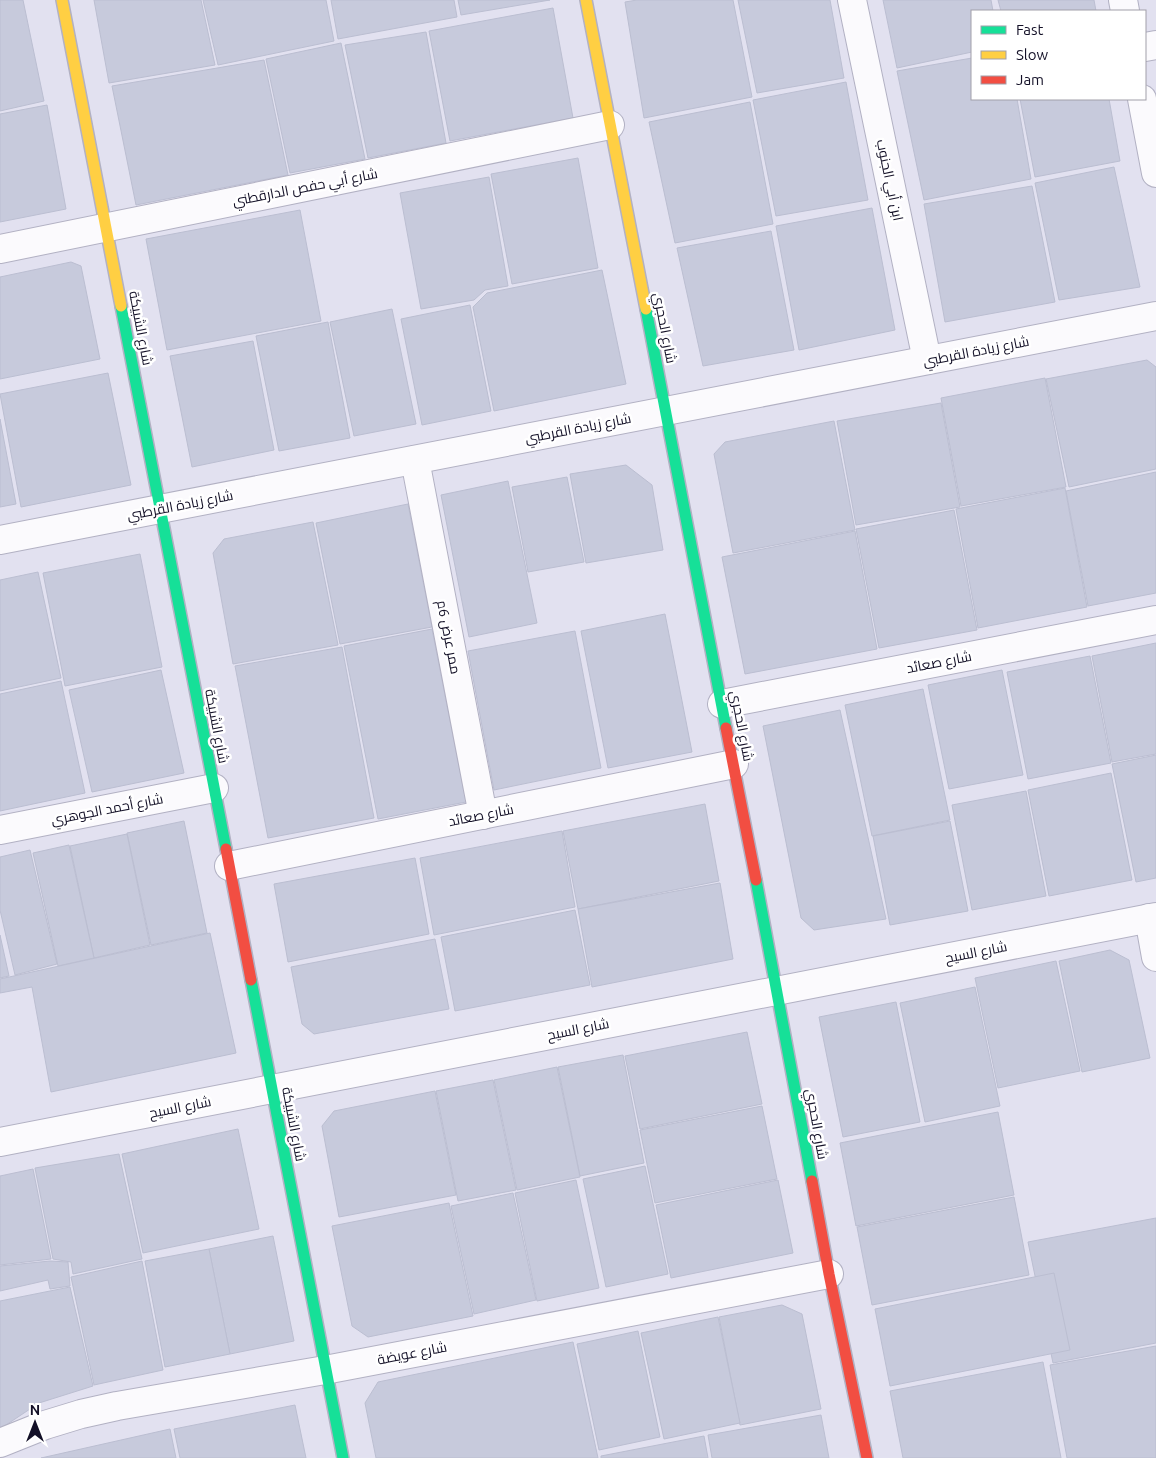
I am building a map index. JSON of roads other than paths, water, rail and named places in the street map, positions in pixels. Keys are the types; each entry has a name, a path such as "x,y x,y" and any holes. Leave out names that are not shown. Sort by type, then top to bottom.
{"street":[{"name":"شارع الشبيكة","path":"62,0 342,1458"},
{"name":"شارع الحجري","path":"586,0 777,990 828,1274 867,1458"},
{"name":"ابن أبي الجنوب","path":"852,0 927,360"},
{"path":"1142,100 1156,173"},
{"name":"شارع أبي حفص الدارقطني","path":"0,249 610,125"},
{"name":"شارع زيادة القرطبي","path":"0,540 1156,316"},
{"name":"ممر عرض 6م","path":"415,460 483,815"},
{"name":"شارع صعائد","path":"722,704 1156,620"},
{"name":"شارع صعائد","path":"229,866 734,764"},
{"name":"شارع أحمد الجوهري","path":"0,830 214,788"},
{"path":"1152,917 1156,958"},
{"name":"شارع السيح","path":"0,1142 1152,917"},
{"name":"شارع عويضة","path":"0,1444 45,1425 117,1406 326,1370 828,1274"}]}
